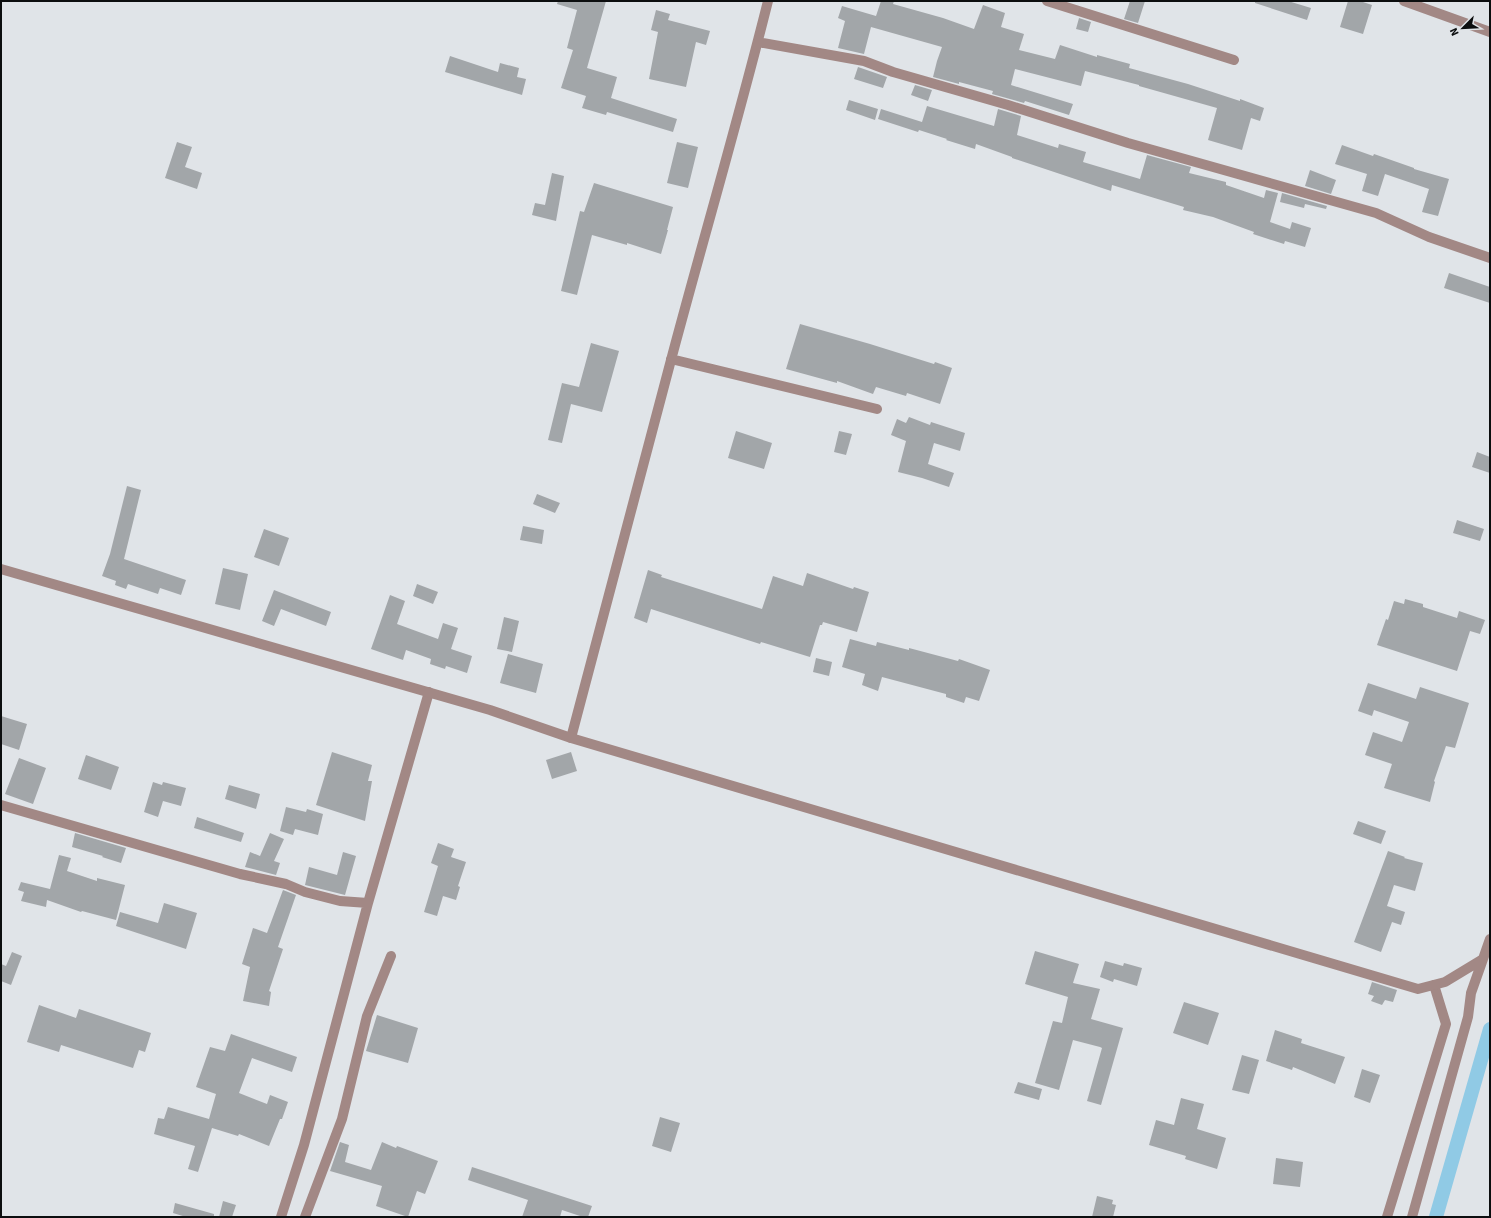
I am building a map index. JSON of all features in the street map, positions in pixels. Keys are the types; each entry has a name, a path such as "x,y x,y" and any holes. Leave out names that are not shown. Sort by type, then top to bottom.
{"street":[{"path":"571,738 612,590 671,360 740,110 768,1"},
{"path":"1047,1 1234,60"},
{"path":"1404,1 1490,32"},
{"path":"758,42 864,60 893,72 1008,105 1128,143 1376,212 1429,237 1490,258"},
{"path":"671,360 877,409"},
{"path":"1,569 490,710 571,738 1418,989 1445,982 1483,959"},
{"path":"281,1217 304,1145 368,903 429,692"},
{"path":"1,805 240,874 286,884 305,892 340,901 368,903"},
{"path":"1412,1217 1468,1017 1471,993 1490,939"},
{"path":"305,1217 342,1119 367,1016 391,956"},
{"path":"1387,1217 1446,1024 1434,985"}],"building":[{"path":"558,1 606,1 587,68 617,77 611,98 677,119 673,132 607,112 606,115 582,108 586,96 561,88 573,50 567,48 577,10 557,4"},
{"path":"881,1 894,1 893,4 943,18 974,29 983,5 1005,13 1001,27 1024,34 1019,50 1055,59 1060,45 1097,57 1097,55 1130,64 1129,68 1188,84 1240,101 1240,99 1264,108 1260,121 1251,118 1242,150 1208,140 1217,108 1085,71 1081,86 1015,69 1011,85 1073,104 1069,115 1025,101 1024,103 992,94 993,91 933,77 942,47 871,27 864,54 838,48 845,21 838,18 842,6 876,16"},
{"path":"1130,1 1145,1 1138,23 1124,19"},
{"path":"1255,1 1288,1 1311,8 1307,20 1255,3"},
{"path":"1348,1 1360,1 1372,5 1363,34 1340,27"},
{"path":"656,10 670,14 668,20 710,31 706,45 696,42 686,87 649,79 658,32 651,30"},
{"path":"1079,18 1091,22 1088,32 1076,29"},
{"path":"450,56 498,72 500,63 519,68 517,77 526,79 522,95 445,72"},
{"path":"858,67 887,77 883,88 854,79"},
{"path":"915,85 932,90 928,101 911,95"},
{"path":"849,100 878,109 875,120 846,110"},
{"path":"927,106 994,126 998,109 1021,116 1017,135 1058,148 1059,144 1086,152 1083,162 1140,179 1147,155 1191,167 1189,173 1226,182 1226,185 1264,198 1266,190 1278,193 1270,222 1290,229 1292,222 1311,228 1305,247 1285,241 1284,244 1253,234 1254,232 1213,217 1183,210 1184,207 1112,185 1111,191 1012,158 976,144 975,149 919,130 918,132 878,119 881,109 922,122"},
{"path":"177,142 192,147 185,167 202,173 197,189 165,178"},
{"path":"677,142 698,147 688,188 667,183"},
{"path":"1342,145 1449,179 1438,216 1422,212 1429,189 1385,174 1378,196 1362,191 1367,174 1335,164"},
{"path":"1310,170 1336,180 1331,194 1305,186"},
{"path":"552,173 564,176 556,221 532,215 535,203 545,205"},
{"path":"594,183 673,207 661,254 627,243 627,245 592,235 577,295 561,291 580,211 584,212"},
{"path":"1282,193 1327,206 1326,209 1305,204 1304,208 1280,202"},
{"path":"1449,273 1490,287 1490,303 1444,288"},
{"path":"800,324 952,368 940,404 907,393 906,396 876,387 873,394 837,381 837,383 786,369"},
{"path":"591,343 619,351 602,412 571,404 562,443 548,440 562,383 579,387"},
{"path":"909,417 930,425 931,422 965,433 960,451 934,443 928,464 954,473 949,487 898,472 906,441 891,435 897,419 906,423"},
{"path":"736,431 772,443 764,469 728,458"},
{"path":"839,431 852,434 846,455 834,452"},
{"path":"1477,452 1490,457 1490,473 1472,467"},
{"path":"127,486 141,490 124,559 186,580 181,595 160,588 158,594 128,584 126,589 115,585 116,581 102,576 110,554"},
{"path":"537,494 560,503 555,513 533,504"},
{"path":"1457,520 1484,529 1480,541 1453,533"},
{"path":"523,526 544,530 542,544 520,540"},
{"path":"264,529 289,538 279,566 254,557"},
{"path":"223,568 248,574 240,610 215,604"},
{"path":"648,570 662,575 661,577 762,609 773,576 803,586 807,573 853,589 854,587 869,592 857,632 823,622 822,625 820,625 810,657 761,642 760,644 651,609 647,623 634,618"},
{"path":"417,584 438,592 433,604 413,596"},
{"path":"274,590 331,612 326,626 281,609 274,626 262,621"},
{"path":"390,595 405,601 397,624 438,639 443,623 458,628 451,649 472,656 467,673 446,666 445,669 430,664 431,659 406,650 403,660 371,649"},
{"path":"1405,599 1423,604 1423,607 1457,618 1459,611 1485,620 1480,634 1470,631 1457,671 1377,645 1386,619 1388,620 1394,601 1404,604"},
{"path":"504,617 519,621 512,652 497,649"},
{"path":"850,639 876,646 877,642 909,650 909,648 958,661 959,659 990,670 979,701 966,697 964,703 946,697 946,694 882,677 878,691 862,685 865,674 842,667"},
{"path":"508,654 543,664 536,693 500,683"},
{"path":"816,658 832,662 829,676 813,672"},
{"path":"1368,683 1416,699 1420,687 1469,703 1455,748 1446,746 1434,781 1430,802 1384,788 1392,764 1365,755 1373,732 1402,742 1409,722 1374,710 1372,716 1358,711"},
{"path":"1,716 27,724 19,750 1,744"},
{"path":"332,752 372,765 368,781 372,781 365,821 316,805"},
{"path":"571,752 577,771 552,779 546,760"},
{"path":"86,755 119,767 111,790 78,779"},
{"path":"19,758 46,768 33,804 5,794"},
{"path":"153,782 162,785 163,782 186,788 181,806 163,801 158,817 144,812"},
{"path":"229,785 260,794 256,809 225,799"},
{"path":"286,807 306,812 307,809 323,814 318,835 295,829 293,835 280,831"},
{"path":"197,817 244,833 241,842 194,828"},
{"path":"1358,821 1386,831 1381,844 1353,834"},
{"path":"75,833 126,848 121,863 72,847"},
{"path":"270,833 284,839 274,861 280,863 276,875 245,867 250,852 260,856"},
{"path":"438,843 454,849 451,857 466,862 458,886 460,887 456,900 443,896 437,916 424,912 438,866 431,863"},
{"path":"1388,851 1405,857 1404,858 1423,863 1415,891 1394,885 1387,906 1405,912 1401,925 1392,922 1381,952 1354,942"},
{"path":"343,852 356,856 345,895 305,885 309,867 337,875"},
{"path":"59,855 71,858 67,871 97,881 97,878 125,885 116,920 81,912 47,900 46,907 21,901 24,892 18,890 21,882 50,889"},
{"path":"283,890 296,895 278,947 283,949 269,991 271,992 269,1006 243,1001 250,967 242,964 253,928 267,933"},
{"path":"164,903 197,913 186,949 116,926 120,912 158,923"},
{"path":"1035,951 1079,964 1073,983 1100,989 1091,1019 1123,1028 1101,1105 1087,1101 1102,1048 1100,1047 1073,1040 1059,1090 1035,1083 1053,1021 1062,1023 1068,997 1025,984"},
{"path":"12,952 22,956 11,985 1,981 1,964 6,966"},
{"path":"1105,961 1123,966 1124,963 1142,968 1137,986 1114,979 1113,982 1100,977"},
{"path":"1372,982 1397,990 1393,1002 1385,1000 1382,1005 1371,1001 1374,996 1368,994"},
{"path":"1184,1002 1219,1013 1208,1045 1173,1033"},
{"path":"39,1005 76,1018 79,1009 151,1033 145,1052 139,1050 133,1068 61,1045 59,1052 27,1042"},
{"path":"377,1015 418,1028 408,1063 366,1051"},
{"path":"1275,1030 1302,1039 1301,1043 1345,1057 1335,1084 1293,1067 1292,1070 1266,1061"},
{"path":"231,1034 297,1057 292,1072 252,1058 239,1093 267,1104 270,1095 288,1102 282,1119 280,1119 269,1146 239,1134 238,1136 212,1128 198,1172 188,1169 195,1146 154,1134 158,1118 164,1119 168,1107 209,1119 216,1094 196,1087 210,1047 225,1051"},
{"path":"1242,1055 1259,1060 1249,1094 1232,1090"},
{"path":"1362,1069 1380,1075 1370,1103 1354,1097"},
{"path":"1018,1082 1042,1089 1039,1100 1014,1093"},
{"path":"1181,1098 1204,1104 1197,1129 1226,1138 1217,1169 1185,1159 1186,1156 1149,1145 1156,1120 1174,1125"},
{"path":"660,1117 680,1123 671,1152 652,1146"},
{"path":"340,1142 349,1145 345,1162 371,1170 382,1142 438,1161 425,1194 417,1191 408,1217 376,1206 382,1186 330,1171"},
{"path":"1276,1158 1303,1162 1300,1187 1273,1184"},
{"path":"472,1167 592,1206 588,1217 583,1217 562,1210 560,1217 522,1217 528,1200 468,1180"},
{"path":"1097,1196 1113,1200 1112,1204 1116,1205 1113,1217 1092,1217"},
{"path":"223,1201 236,1205 232,1217 219,1217"},
{"path":"175,1203 214,1214 214,1217 186,1217 173,1213"}],"waterway":[{"path":"1436,1217 1490,1029"}]}
